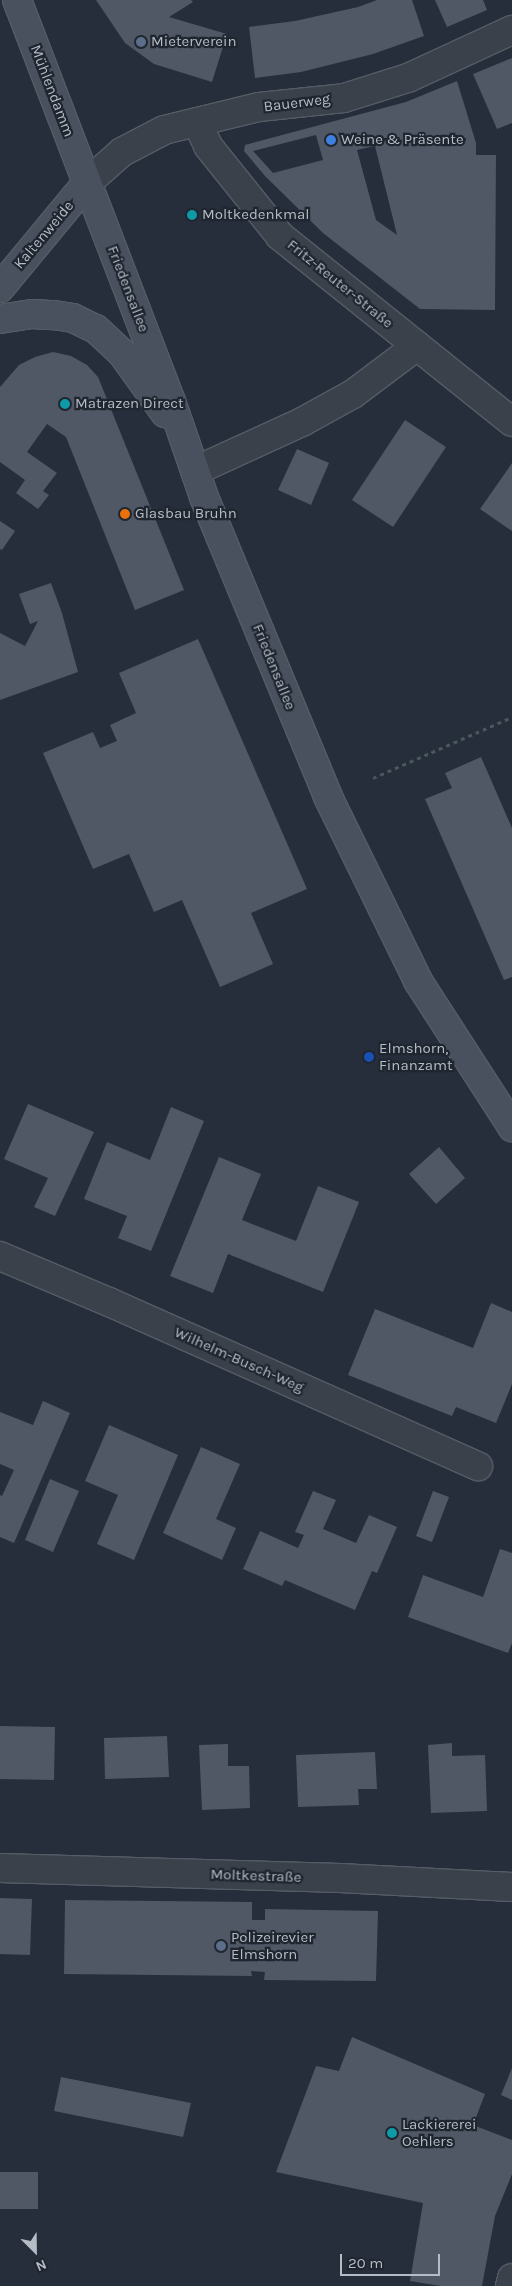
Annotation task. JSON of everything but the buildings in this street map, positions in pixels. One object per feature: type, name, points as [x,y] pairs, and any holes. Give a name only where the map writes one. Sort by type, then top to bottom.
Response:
[{"type":"main road","name":"Mühlendamm","points":[[17,0],[88,183]]},
{"type":"main road","name":"Kaltenweide","points":[[0,288],[88,183]]},
{"type":"main road","name":"Friedensallee","points":[[88,183],[195,471],[328,798],[418,981],[512,1127]]},
{"type":"main road","points":[[0,319],[32,314],[54,315],[73,318],[96,329],[122,353],[184,438]]},
{"type":"street","name":"Bauerweg","points":[[88,183],[122,152],[164,130],[259,107],[344,98],[408,78],[512,30]]},
{"type":"street","name":"Fritz-Reuter-Straße","points":[[197,122],[208,146],[280,236],[512,422]]},
{"type":"street","points":[[195,471],[302,422],[353,394],[417,346]]},
{"type":"street","name":"Wilhelm-Busch-Weg","points":[[0,1256],[109,1302],[478,1466]]},
{"type":"street","name":"Moltkestraße","points":[[0,1868],[340,1878],[512,1888]]},
{"type":"street","points":[[510,2286],[512,2278]]},
{"type":"path","points":[[373,778],[512,717]]},
{"type":"place","name":"Mieterverein","points":[[141,42]]},
{"type":"place","name":"Weine & Präsente","points":[[331,140]]},
{"type":"place","name":"Moltkedenkmal","points":[[192,215]]},
{"type":"place","name":"Matrazen Direct","points":[[65,404]]},
{"type":"place","name":"Glasbau Bruhn","points":[[125,514]]},
{"type":"place","name":"Elmshorn, Finanzamt","points":[[369,1057]]},
{"type":"place","name":"Polizeirevier Elmshorn","points":[[221,1946]]},
{"type":"place","name":"Lackiererei Oehlers","points":[[392,2133]]}]
